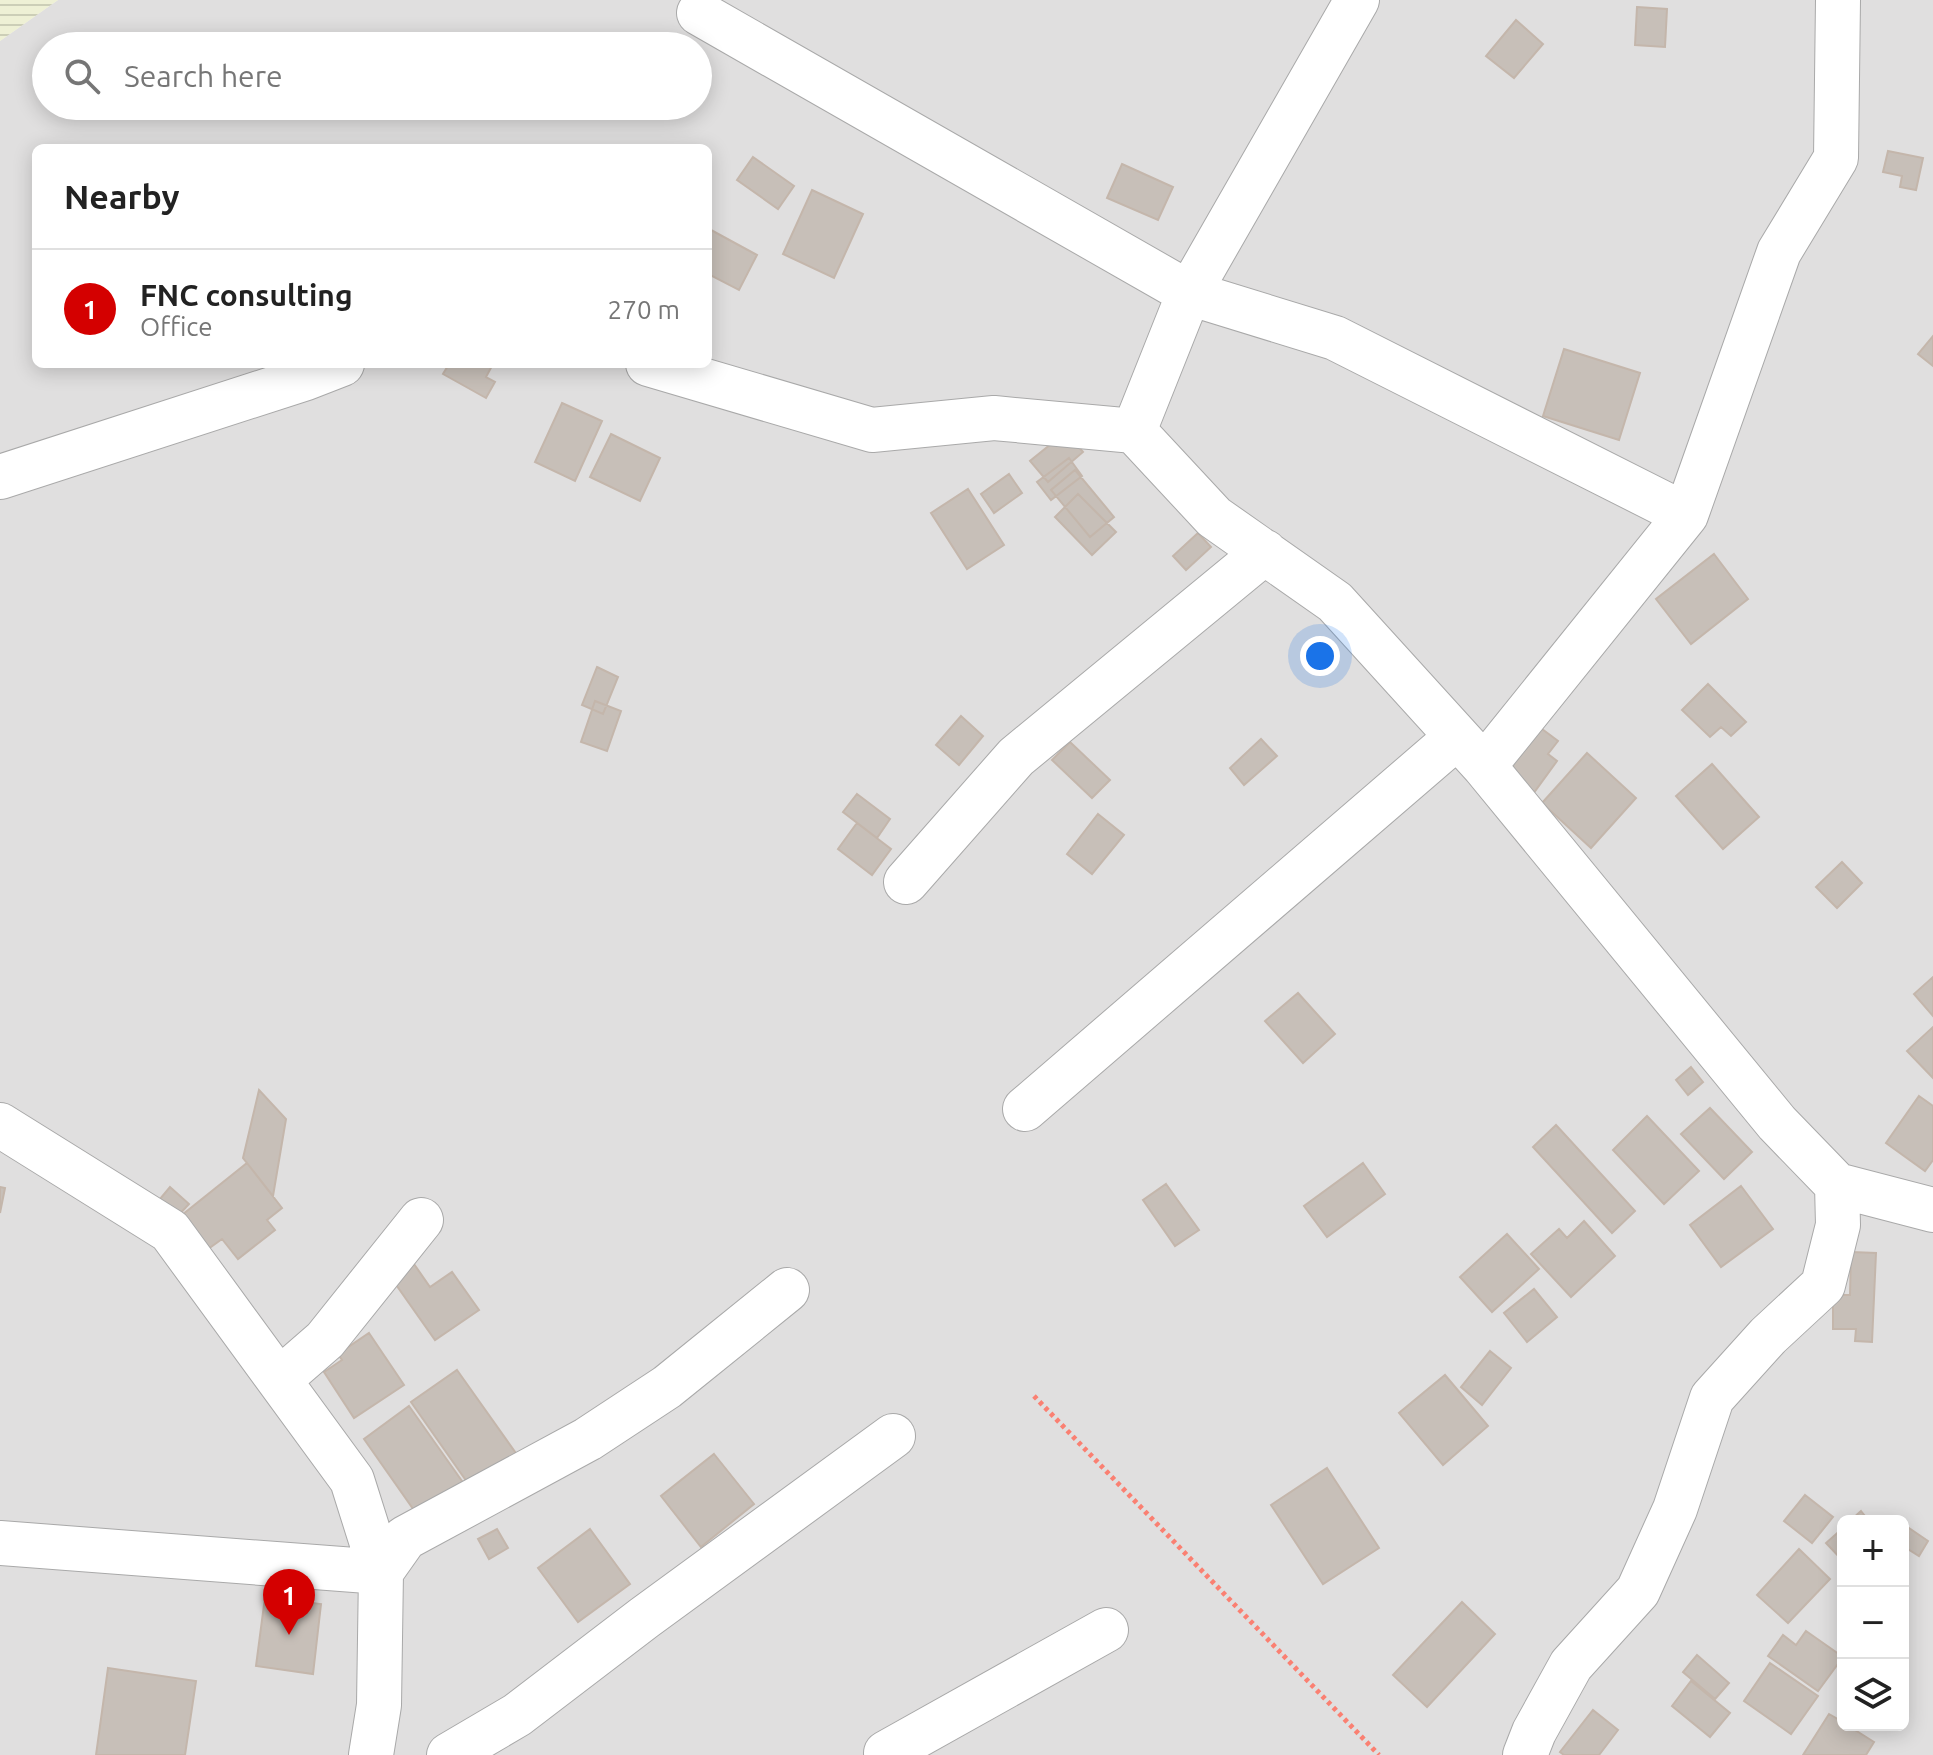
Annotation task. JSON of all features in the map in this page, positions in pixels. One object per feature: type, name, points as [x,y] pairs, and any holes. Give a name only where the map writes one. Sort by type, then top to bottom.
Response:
[{"type":"street","points":[[1134,431],[1189,293],[1357,0]]},
{"type":"street","points":[[1025,1109],[1471,751],[1686,515],[1779,252],[1836,158],[1838,0]]},
{"type":"street","points":[[699,13],[1189,293],[1335,338],[1686,515]]},
{"type":"street","points":[[0,477],[332,368]]},
{"type":"street","points":[[662,368],[872,430],[994,418],[1134,431],[1214,517],[1335,602],[1471,751],[1777,1123],[1837,1185],[1933,1210]]},
{"type":"street","points":[[906,882],[1016,757],[1265,552]]},
{"type":"street","points":[[0,1125],[170,1231],[352,1480],[381,1572],[379,1705],[371,1755]]},
{"type":"street","points":[[1525,1755],[1534,1732],[1571,1665],[1638,1591],[1675,1509],[1712,1398],[1768,1336],[1823,1285],[1838,1225],[1837,1185]]},
{"type":"street","points":[[279,1380],[325,1340],[421,1220]]},
{"type":"street","points":[[381,1572],[405,1538],[588,1439],[667,1387],[787,1290]]},
{"type":"street","points":[[449,1755],[517,1715],[893,1436]]},
{"type":"street","points":[[0,1543],[381,1572]]},
{"type":"street","points":[[884,1754],[1106,1630]]},
{"type":"path","points":[[1034,1396],[1379,1755]]},
{"type":"shaded area","points":[[58,0],[1933,0],[1933,1755],[0,1755],[0,41]]},
{"type":"green space","points":[[0,0],[58,0],[0,41]]},
{"type":"building","points":[[1637,7],[1667,9],[1665,47],[1635,45]]},
{"type":"building","points":[[1516,20],[1543,44],[1514,78],[1486,56]]},
{"type":"building","points":[[1888,151],[1923,158],[1916,190],[1900,187],[1902,176],[1883,172]]},
{"type":"building","points":[[753,157],[794,186],[778,209],[737,180]]},
{"type":"building","points":[[1122,164],[1173,187],[1158,220],[1107,198]]},
{"type":"building","points":[[812,190],[863,214],[834,278],[783,254]]},
{"type":"building","points":[[712,231],[757,255],[739,290],[712,276]]},
{"type":"building","points":[[1933,336],[1933,366],[1918,354]]},
{"type":"building","points":[[1564,349],[1640,373],[1619,440],[1543,416]]},
{"type":"building","points":[[447,368],[491,368],[486,377],[495,382],[486,398],[443,374]]},
{"type":"building","points":[[562,403],[602,421],[575,481],[535,462]]},
{"type":"building","points":[[1066,432],[1083,452],[1048,482],[1030,461]]},
{"type":"building","points":[[611,434],[660,458],[640,501],[590,477]]},
{"type":"building","points":[[1069,458],[1082,476],[1051,500],[1037,482]]},
{"type":"building","points":[[1075,470],[1114,517],[1090,537],[1051,490]]},
{"type":"building","points":[[1009,474],[1022,493],[994,513],[981,494]]},
{"type":"building","points":[[968,489],[1004,545],[967,569],[931,513]]},
{"type":"building","points":[[1078,494],[1116,532],[1092,555],[1055,517]]},
{"type":"building","points":[[1198,533],[1211,547],[1186,570],[1173,556]]},
{"type":"building","points":[[1714,554],[1748,599],[1691,644],[1656,599]]},
{"type":"building","points":[[597,667],[618,677],[603,714],[582,705]]},
{"type":"building","points":[[1708,684],[1746,722],[1731,736],[1721,727],[1710,737],[1682,710]]},
{"type":"building","points":[[595,701],[621,711],[607,751],[581,742]]},
{"type":"building","points":[[961,716],[983,736],[959,765],[936,745]]},
{"type":"building","points":[[1534,723],[1558,741],[1548,754],[1557,761],[1533,794],[1500,768]]},
{"type":"building","points":[[1261,739],[1277,756],[1244,785],[1230,768]]},
{"type":"building","points":[[1070,742],[1110,780],[1092,798],[1052,760]]},
{"type":"building","points":[[1587,753],[1636,798],[1591,848],[1542,803]]},
{"type":"building","points":[[1712,764],[1759,817],[1723,849],[1676,796]]},
{"type":"building","points":[[857,794],[890,819],[877,838],[843,812]]},
{"type":"building","points":[[1098,814],[1124,835],[1092,874],[1067,854]]},
{"type":"building","points":[[857,823],[891,849],[872,875],[838,849]]},
{"type":"building","points":[[1842,862],[1862,883],[1837,908],[1816,887]]},
{"type":"building","points":[[1933,977],[1933,1016],[1914,994]]},
{"type":"building","points":[[1298,993],[1335,1034],[1303,1063],[1265,1021]]},
{"type":"building","points":[[1933,1027],[1933,1078],[1907,1051]]},
{"type":"building","points":[[1691,1067],[1703,1082],[1688,1095],[1676,1080]]},
{"type":"building","points":[[259,1090],[286,1119],[273,1196],[243,1158]]},
{"type":"building","points":[[1919,1096],[1933,1106],[1933,1160],[1925,1171],[1886,1143]]},
{"type":"building","points":[[1710,1108],[1752,1152],[1724,1179],[1681,1134]]},
{"type":"building","points":[[1647,1116],[1699,1171],[1664,1204],[1613,1150]]},
{"type":"building","points":[[1556,1125],[1635,1211],[1612,1233],[1533,1147]]},
{"type":"building","points":[[247,1163],[282,1208],[267,1220],[275,1230],[238,1259],[222,1239],[208,1249],[182,1215]]},
{"type":"building","points":[[1363,1163],[1385,1194],[1327,1237],[1304,1206]]},
{"type":"building","points":[[1166,1184],[1199,1230],[1175,1246],[1143,1200]]},
{"type":"building","points":[[1741,1186],[1773,1229],[1721,1267],[1690,1225]]},
{"type":"building","points":[[0,1187],[5,1188],[0,1213]]},
{"type":"building","points":[[170,1187],[189,1204],[173,1221],[155,1205]]},
{"type":"building","points":[[1584,1221],[1615,1256],[1571,1297],[1531,1254],[1559,1229],[1567,1238]]},
{"type":"building","points":[[1507,1234],[1539,1269],[1492,1312],[1460,1277]]},
{"type":"building","points":[[1851,1252],[1876,1253],[1872,1342],[1855,1341],[1856,1329],[1833,1329],[1833,1295],[1850,1295]]},
{"type":"building","points":[[414,1264],[430,1287],[452,1272],[479,1310],[435,1340],[392,1279]]},
{"type":"building","points":[[1534,1289],[1557,1317],[1527,1342],[1504,1313]]},
{"type":"building","points":[[369,1333],[404,1385],[354,1418],[324,1372],[342,1360],[338,1354]]},
{"type":"building","points":[[1490,1351],[1511,1368],[1482,1405],[1461,1387]]},
{"type":"building","points":[[457,1370],[518,1456],[472,1489],[411,1402]]},
{"type":"building","points":[[1445,1375],[1488,1426],[1443,1465],[1399,1413]]},
{"type":"building","points":[[409,1406],[469,1491],[423,1523],[364,1439]]},
{"type":"building","points":[[714,1454],[754,1504],[701,1547],[661,1496]]},
{"type":"building","points":[[1327,1468],[1379,1548],[1323,1584],[1271,1505]]},
{"type":"building","points":[[1805,1495],[1833,1517],[1812,1543],[1784,1521]]},
{"type":"building","points":[[1909,1528],[1928,1541],[1919,1556],[1909,1550]]},
{"type":"building","points":[[497,1529],[508,1548],[489,1559],[478,1539]]},
{"type":"building","points":[[590,1529],[630,1584],[578,1622],[538,1568]]},
{"type":"building","points":[[1837,1533],[1837,1555],[1826,1543]]},
{"type":"building","points":[[1799,1549],[1830,1579],[1788,1623],[1757,1595]]},
{"type":"building","points":[[265,1597],[321,1604],[313,1674],[256,1666]]},
{"type":"building","points":[[1462,1602],[1495,1634],[1427,1707],[1393,1675]]},
{"type":"building","points":[[1806,1631],[1837,1653],[1837,1665],[1818,1691],[1768,1656],[1783,1635],[1796,1645]]},
{"type":"building","points":[[1697,1655],[1729,1683],[1715,1699],[1683,1672]]},
{"type":"building","points":[[1770,1663],[1818,1696],[1791,1734],[1744,1701]]},
{"type":"building","points":[[108,1668],[196,1681],[185,1755],[96,1755]]},
{"type":"building","points":[[1691,1681],[1730,1713],[1710,1737],[1672,1706]]},
{"type":"building","points":[[1593,1710],[1618,1730],[1599,1755],[1564,1755],[1560,1752]]},
{"type":"building","points":[[1829,1714],[1837,1719],[1837,1731],[1857,1731],[1874,1742],[1866,1755],[1803,1755]]},
{"type":"place","name":"FNC consulting","points":[[289,1635]]}]
